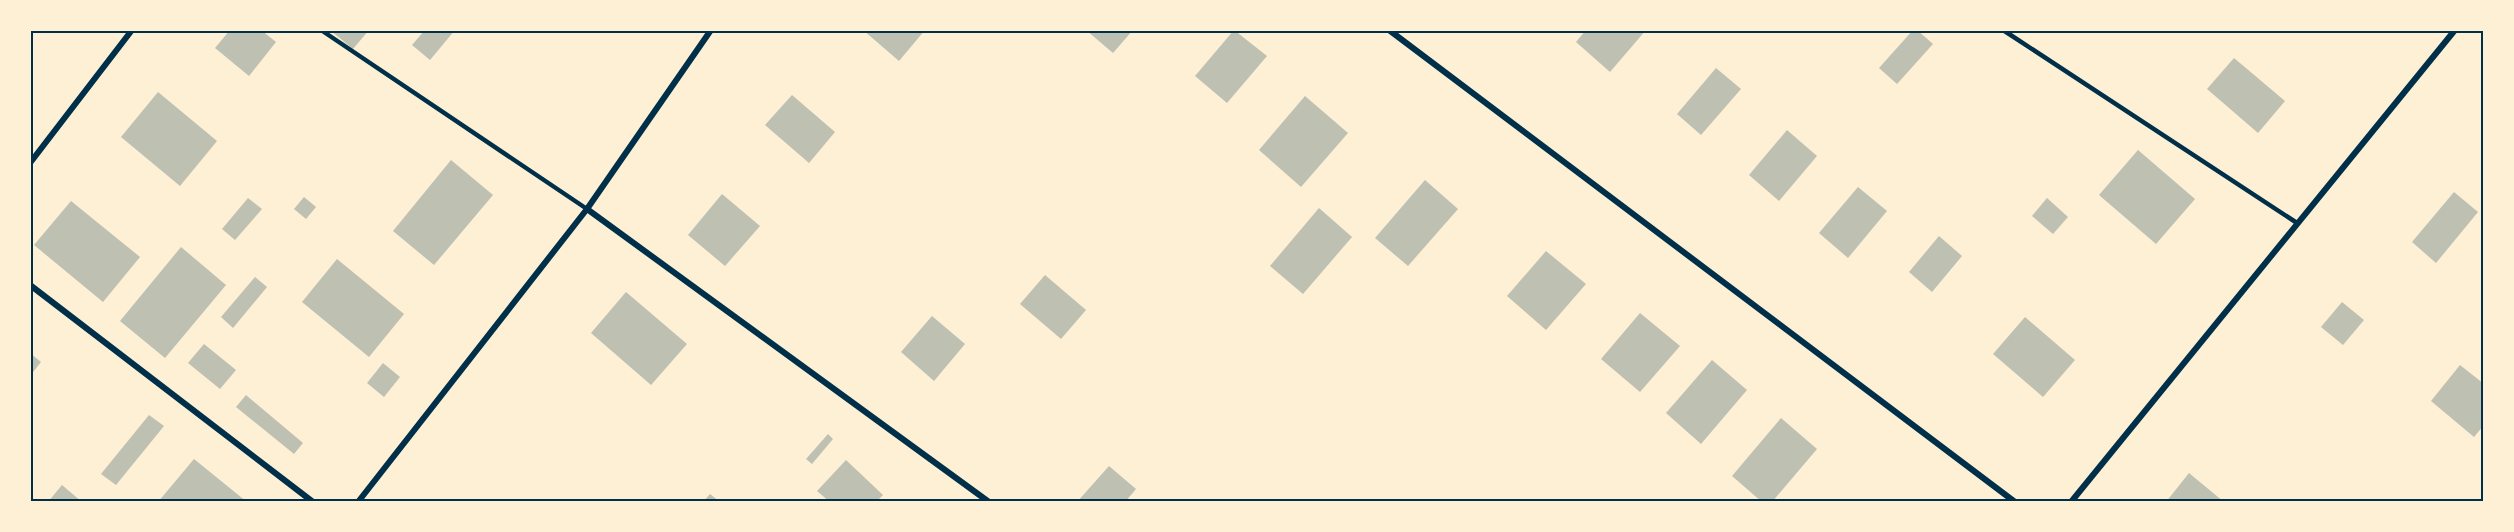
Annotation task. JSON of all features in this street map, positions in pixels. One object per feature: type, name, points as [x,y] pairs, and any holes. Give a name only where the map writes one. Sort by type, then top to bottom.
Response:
[{"type":"street","points":[[30,164],[132,30]]},
{"type":"street","points":[[358,502],[587,209],[711,30]]},
{"type":"street","points":[[1389,30],[2014,502]]},
{"type":"street","points":[[2071,502],[2455,30]]},
{"type":"street","points":[[587,209],[988,502]]},
{"type":"street","points":[[30,285],[313,502]]},
{"type":"lane","points":[[321,30],[587,209]]},
{"type":"lane","points":[[2003,30],[2297,223]]},
{"type":"building","points":[[230,30],[261,30],[276,42],[249,76],[215,48]]},
{"type":"building","points":[[330,30],[369,30],[353,49]]},
{"type":"building","points":[[425,30],[455,30],[430,60],[412,45]]},
{"type":"building","points":[[863,30],[925,30],[899,61]]},
{"type":"building","points":[[1086,30],[1133,30],[1113,53]]},
{"type":"building","points":[[1234,30],[1267,56],[1227,103],[1195,76]]},
{"type":"building","points":[[1586,30],[1646,30],[1610,72],[1576,42]]},
{"type":"building","points":[[1913,30],[1917,30],[1933,44],[1897,84],[1879,68]]},
{"type":"building","points":[[2234,58],[2285,101],[2258,133],[2207,89]]},
{"type":"building","points":[[1716,68],[1741,89],[1701,135],[1677,114]]},
{"type":"building","points":[[158,92],[217,141],[180,186],[121,137]]},
{"type":"building","points":[[792,95],[835,132],[809,163],[765,125]]},
{"type":"building","points":[[1305,96],[1348,133],[1301,187],[1259,150]]},
{"type":"building","points":[[1787,130],[1817,156],[1779,201],[1749,175]]},
{"type":"building","points":[[2138,150],[2195,199],[2156,244],[2099,195]]},
{"type":"building","points":[[451,160],[493,195],[434,265],[393,231]]},
{"type":"building","points":[[1425,180],[1458,209],[1408,266],[1375,238]]},
{"type":"building","points":[[1858,187],[1887,211],[1848,258],[1819,233]]},
{"type":"building","points":[[2454,192],[2478,212],[2436,263],[2412,242]]},
{"type":"building","points":[[722,194],[760,226],[725,266],[688,235]]},
{"type":"building","points":[[304,197],[316,207],[306,219],[294,209]]},
{"type":"building","points":[[248,198],[262,209],[235,240],[222,229]]},
{"type":"building","points":[[2047,198],[2068,217],[2053,234],[2032,216]]},
{"type":"building","points":[[71,201],[140,257],[103,302],[34,245]]},
{"type":"building","points":[[1319,208],[1352,237],[1303,294],[1270,266]]},
{"type":"building","points":[[1939,236],[1962,256],[1932,292],[1909,272]]},
{"type":"building","points":[[181,247],[226,285],[165,358],[120,321]]},
{"type":"building","points":[[1546,251],[1586,284],[1546,330],[1507,296]]},
{"type":"building","points":[[337,259],[404,314],[369,357],[302,302]]},
{"type":"building","points":[[1045,275],[1086,310],[1061,339],[1020,304]]},
{"type":"building","points":[[255,277],[267,287],[233,328],[221,317]]},
{"type":"building","points":[[626,292],[687,344],[651,385],[591,333]]},
{"type":"building","points":[[2342,302],[2364,320],[2343,345],[2321,327]]},
{"type":"building","points":[[1640,313],[1680,346],[1640,392],[1601,359]]},
{"type":"building","points":[[932,316],[965,344],[934,381],[901,352]]},
{"type":"building","points":[[2025,317],[2075,360],[2043,397],[1993,354]]},
{"type":"building","points":[[204,344],[236,370],[220,389],[188,363]]},
{"type":"building","points":[[30,353],[41,362],[30,376]]},
{"type":"building","points":[[1712,360],[1747,390],[1701,444],[1666,413]]},
{"type":"building","points":[[383,363],[400,377],[384,397],[367,383]]},
{"type":"building","points":[[2460,365],[2484,384],[2484,425],[2474,437],[2431,401]]},
{"type":"building","points":[[246,395],[303,443],[294,454],[236,407]]},
{"type":"building","points":[[149,415],[164,426],[116,485],[101,474]]},
{"type":"building","points":[[1781,418],[1817,449],[1772,502],[1762,502],[1732,476]]},
{"type":"building","points":[[828,434],[833,439],[812,464],[806,459]]},
{"type":"building","points":[[194,459],[247,502],[158,502]]},
{"type":"building","points":[[846,460],[883,495],[876,502],[830,502],[817,491]]},
{"type":"building","points":[[1109,466],[1136,489],[1125,502],[1077,502]]},
{"type":"building","points":[[2189,473],[2224,502],[2166,502]]},
{"type":"building","points":[[62,485],[82,502],[48,502]]},
{"type":"building","points":[[710,494],[720,502],[703,502]]}]
